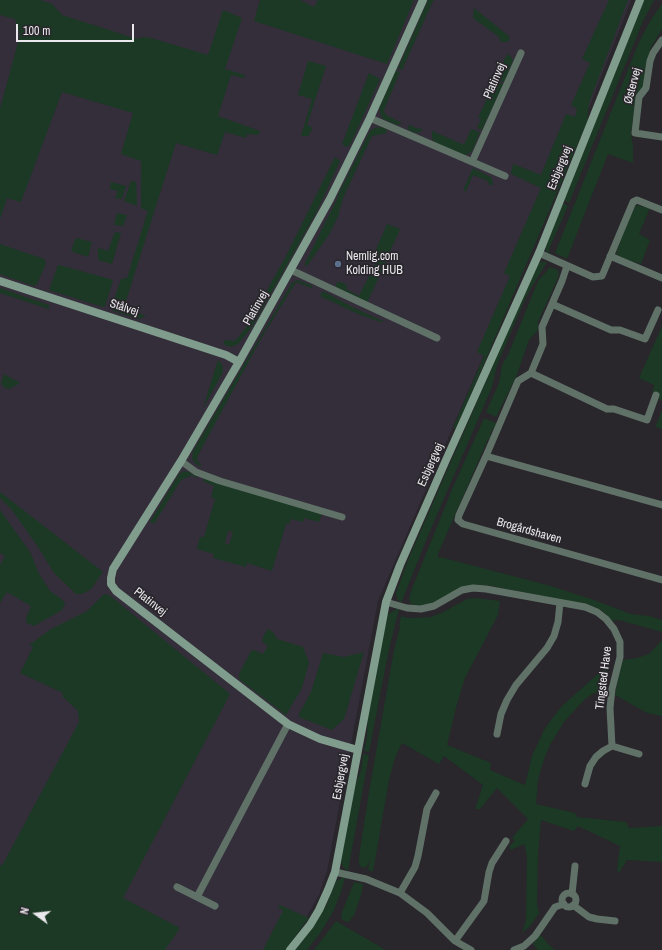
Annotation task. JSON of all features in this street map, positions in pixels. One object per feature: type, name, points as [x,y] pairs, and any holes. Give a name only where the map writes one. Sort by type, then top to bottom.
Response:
[{"type":"street","name":"Platinvej","points":[[358,750],[320,739],[288,724],[116,591],[112,584],[111,578],[113,569],[181,461],[239,362],[330,199],[370,118],[423,0]]},
{"type":"street","name":"Esbjergvej","points":[[290,950],[320,910],[334,872],[386,602],[400,565],[446,460],[539,253],[640,0]]},
{"type":"street","name":"Østervej","points":[[661,43],[653,53],[650,61],[646,88],[639,97],[635,133],[662,137]]},
{"type":"street","name":"Platinvej","points":[[472,162],[520,53]]},
{"type":"street","points":[[370,118],[505,176]]},
{"type":"street","points":[[539,253],[593,277],[602,276],[633,202],[637,200],[662,210]]},
{"type":"street","points":[[610,256],[662,278]]},
{"type":"street","name":"Brogårdshaven","points":[[567,266],[542,327],[543,344],[531,373],[518,381],[458,520],[463,524],[662,580]]},
{"type":"street","points":[[291,270],[437,338]]},
{"type":"street","name":"Stålvej","points":[[0,280],[226,355],[239,362]]},
{"type":"street","points":[[552,304],[611,330],[620,330],[645,339],[658,310]]},
{"type":"street","points":[[531,373],[607,409],[614,409],[647,420],[656,395]]},
{"type":"street","points":[[486,456],[662,505]]},
{"type":"street","points":[[181,461],[196,472],[220,481],[342,518]]},
{"type":"street","name":"Tingsted Have","points":[[386,602],[407,608],[421,609],[434,606],[462,590],[473,588],[503,591],[585,607],[597,612],[606,619],[614,629],[620,642],[620,657],[612,689],[610,708],[612,746]]},
{"type":"street","points":[[497,734],[501,714],[507,700],[516,685],[547,648],[554,636],[558,622],[560,603]]},
{"type":"street","points":[[197,897],[288,724]]},
{"type":"street","points":[[585,784],[590,766],[596,757],[612,746],[639,754]]},
{"type":"street","points":[[400,893],[415,867],[427,809],[436,793]]},
{"type":"street","points":[[455,942],[484,901],[492,863],[506,841]]},
{"type":"street","points":[[574,905],[576,899],[572,894],[575,866]]},
{"type":"street","points":[[334,872],[366,879],[400,893],[427,912],[455,942],[471,950]]},
{"type":"street","points":[[177,887],[215,906]]},
{"type":"street","points":[[564,904],[564,896],[568,893],[572,894]]},
{"type":"street","points":[[514,950],[524,946],[535,936],[555,907],[564,904],[569,907],[574,905]]},
{"type":"street","points":[[574,905],[589,917],[615,921]]},
{"type":"shaded area","points":[[0,0],[631,0],[580,131],[378,601],[327,871],[319,895],[303,923],[280,950],[0,950]]},
{"type":"green space","points":[[0,0],[40,0],[52,4],[62,15],[137,39],[143,37],[151,38],[208,55],[223,10],[242,18],[225,69],[245,75],[244,78],[231,75],[218,116],[260,131],[258,135],[247,134],[246,138],[225,132],[217,155],[176,143],[124,307],[146,316],[139,319],[113,311],[112,306],[121,279],[127,278],[148,211],[141,208],[141,161],[121,154],[133,113],[62,92],[21,202],[7,198],[0,219],[0,109],[20,35],[15,19],[0,15]]},
{"type":"green space","points":[[260,0],[300,0],[314,7],[318,0],[414,0],[387,64],[254,21]]},
{"type":"green space","points":[[428,0],[435,0],[433,1],[402,70],[398,68]]},
{"type":"green space","points":[[609,0],[628,0],[589,103],[587,122],[455,429],[453,428],[484,356],[477,352],[510,276],[504,273],[541,188],[511,174],[513,164],[541,175],[566,114],[575,117],[577,109],[571,105],[590,63],[582,59]]},
{"type":"green space","points":[[644,0],[654,0],[643,21],[569,203],[564,200]]},
{"type":"green space","points":[[662,4],[662,29],[650,49],[644,87],[636,94],[631,134],[633,163],[608,154],[567,259],[555,253],[639,42],[652,18]]},
{"type":"green space","points":[[474,8],[510,37],[508,42],[501,42],[499,37],[473,18]]},
{"type":"green space","points":[[507,54],[513,60],[504,82],[496,79]]},
{"type":"green space","points":[[308,61],[326,66],[307,125],[313,128],[308,136],[301,136],[312,99],[298,95]]},
{"type":"green space","points":[[396,70],[400,72],[384,110],[386,115],[402,123],[397,125],[383,119],[379,108]]},
{"type":"green space","points":[[369,73],[380,79],[350,145],[346,147],[342,144]]},
{"type":"green space","points":[[495,81],[503,84],[482,130],[477,128],[481,119],[478,118]]},
{"type":"green space","points":[[410,125],[423,130],[418,133],[409,131],[408,126]]},
{"type":"green space","points":[[379,127],[387,129],[386,133],[372,136],[343,198],[339,214],[330,233],[307,266],[305,266],[305,263],[370,131]]},
{"type":"green space","points":[[471,129],[480,132],[472,151],[466,155],[462,155],[434,142],[432,138],[432,131],[464,145]]},
{"type":"green space","points":[[335,157],[340,161],[316,213],[252,327],[238,344],[231,347],[223,344],[225,340],[235,341],[247,326],[285,258]]},
{"type":"green space","points":[[473,168],[492,178],[493,185],[489,185],[488,181],[473,175],[465,193],[464,188]]},
{"type":"green space","points":[[131,181],[136,182],[137,206],[124,201]]},
{"type":"green space","points":[[111,182],[126,186],[122,199],[115,198],[118,191],[110,189]]},
{"type":"green space","points":[[563,203],[568,206],[550,247],[549,254],[546,251],[545,246]]},
{"type":"green space","points":[[636,205],[650,208],[639,234],[650,240],[641,264],[625,259],[616,254],[626,225]]},
{"type":"green space","points":[[117,213],[127,215],[123,226],[114,225]]},
{"type":"green space","points":[[387,224],[400,229],[368,301],[365,303],[341,292],[336,287],[336,283],[341,282],[347,285],[346,289],[359,296],[377,260],[374,254]]},
{"type":"green space","points":[[115,232],[121,233],[112,264],[98,260],[98,248],[108,251]]},
{"type":"green space","points":[[76,238],[92,242],[88,257],[71,251]]},
{"type":"green space","points":[[0,244],[44,259],[46,263],[37,284],[34,286],[0,274]]},
{"type":"green space","points":[[538,262],[547,262],[526,297],[497,365],[492,387],[427,538],[401,603],[397,599],[396,593],[408,560]]},
{"type":"green space","points":[[58,265],[113,280],[105,306],[103,307],[49,290]]},
{"type":"green space","points":[[550,267],[558,270],[559,275],[538,322],[538,330],[529,340],[516,377],[496,417],[486,412],[499,383],[502,365],[508,355],[538,281]]},
{"type":"green space","points":[[297,280],[311,285],[313,289],[296,282],[262,337],[198,455],[197,460],[201,467],[195,463],[192,458],[193,451],[292,283]]},
{"type":"green space","points":[[0,288],[49,305],[49,309],[0,293]]},
{"type":"green space","points":[[323,291],[352,307],[385,322],[358,314],[320,296]]},
{"type":"green space","points":[[662,326],[662,401],[659,399],[659,395],[652,393],[654,385],[639,378]]},
{"type":"green space","points":[[218,360],[221,363],[223,372],[203,408]]},
{"type":"green space","points":[[4,374],[20,383],[9,389],[5,388],[1,384]]},
{"type":"green space","points":[[662,411],[662,429],[655,427]]},
{"type":"green space","points":[[484,418],[496,423],[496,428],[493,428],[490,435],[492,437],[488,439],[438,554],[438,558],[440,557],[551,586],[631,614],[649,616],[662,620],[662,632],[619,620],[612,621],[604,612],[595,607],[487,585],[468,586],[435,602],[422,606],[411,604],[409,600],[411,591],[453,487]]},
{"type":"green space","points":[[184,471],[199,475],[197,478],[192,475],[181,480],[154,524],[150,522],[179,474]]},
{"type":"green space","points":[[204,478],[322,514],[319,522],[304,518],[303,522],[291,519],[289,524],[286,524],[272,571],[247,563],[246,567],[213,558],[214,554],[197,549],[200,537],[204,537],[215,499],[211,497],[214,486],[203,481]],"holes":[[[228,531],[233,532],[229,545],[225,543]]]},
{"type":"green space","points":[[0,492],[103,572],[91,589],[82,594],[76,594],[54,573],[12,510],[0,498]]},
{"type":"green space","points":[[0,510],[30,552],[39,574],[50,591],[63,600],[65,604],[62,610],[34,626],[27,623],[26,618],[31,606],[7,592],[0,603],[0,565],[5,556],[0,553]]},
{"type":"green space","points":[[104,594],[109,595],[230,694],[123,898],[180,928],[165,950],[0,950],[0,866],[3,864],[79,722],[78,711],[62,696],[63,693],[20,673],[33,647],[29,645],[51,629],[87,611]]},
{"type":"green space","points":[[476,598],[500,601],[498,615],[465,678],[447,745],[491,763],[490,770],[525,785],[532,756],[544,730],[562,706],[609,664],[603,694],[594,693],[585,699],[564,722],[550,745],[538,780],[536,804],[575,813],[577,817],[626,822],[629,828],[662,826],[662,862],[627,860],[619,873],[617,870],[620,846],[578,826],[574,831],[541,820],[538,855],[537,904],[539,913],[531,925],[522,933],[526,920],[527,858],[524,844],[511,850],[509,846],[515,841],[512,838],[528,819],[497,788],[480,809],[475,809],[483,785],[444,756],[439,764],[402,743],[395,758],[389,780],[373,872],[368,870],[370,860],[366,868],[359,865],[359,856],[370,786],[401,616],[409,618],[431,617],[467,599]]},
{"type":"green space","points":[[399,609],[389,649],[369,752],[364,751],[367,737],[368,715],[388,614]]},
{"type":"green space","points":[[268,629],[273,632],[277,639],[303,647],[309,662],[302,688],[286,715],[239,679],[239,674],[251,651],[254,650],[263,654],[268,646],[262,641]]},
{"type":"green space","points":[[662,640],[662,716],[647,713],[615,695],[623,660],[649,654]]},
{"type":"green space","points":[[364,652],[344,719],[332,730],[299,717],[299,714],[311,692],[323,653],[344,657]]},
{"type":"green space","points":[[363,754],[369,755],[348,871],[343,867],[341,861],[354,787],[361,771]]},
{"type":"green space","points":[[344,877],[342,889],[334,910],[321,932],[307,950],[295,950],[309,933],[326,906],[336,881]]},
{"type":"green space","points":[[354,882],[363,884],[362,892],[355,913],[350,921],[347,922],[342,920],[341,915]]},
{"type":"green space","points":[[280,905],[309,918],[285,950],[263,950],[283,911],[278,907]]},
{"type":"green space","points":[[336,921],[379,946],[385,950],[314,950]]},
{"type":"green space","points":[[540,934],[555,950],[538,950],[533,944]]},
{"type":"place","name":"Nemlig.com Kolding HUB","points":[[338,264]]}]
